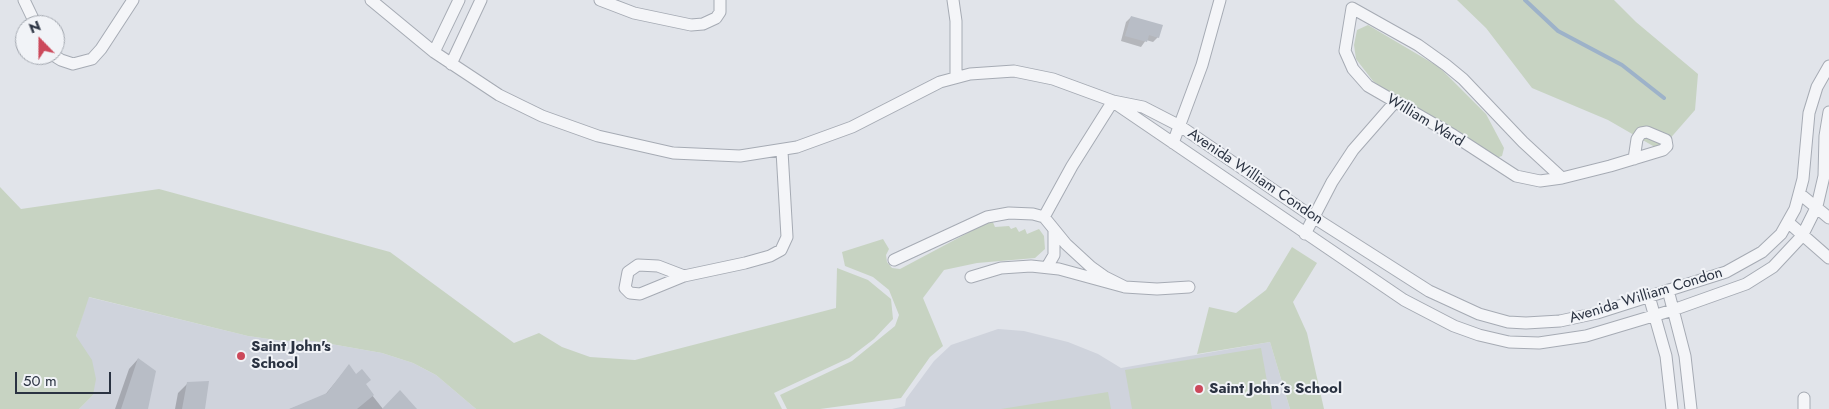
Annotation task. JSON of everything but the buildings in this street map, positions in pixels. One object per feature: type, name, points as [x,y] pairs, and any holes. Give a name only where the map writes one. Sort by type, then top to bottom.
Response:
[{"type":"street","points":[[24,0],[31,15]]},
{"type":"street","points":[[65,61],[73,64],[92,59],[101,49],[133,0]]},
{"type":"street","name":"Avenida William Condon","points":[[371,0],[434,52],[499,95],[542,116],[623,143],[673,153],[706,156],[740,156],[782,151],[835,134],[926,88],[956,77],[984,72],[1027,73],[1078,86],[1113,101],[1143,107],[1180,126],[1313,217],[1429,291],[1465,309],[1494,319],[1526,323],[1560,322],[1578,318],[1739,266],[1762,252],[1789,223],[1800,194],[1809,113],[1818,87],[1829,66]]},
{"type":"street","points":[[434,52],[459,0]]},
{"type":"street","points":[[451,64],[481,0]]},
{"type":"street","points":[[600,0],[634,13],[691,25],[703,24],[716,18],[720,12],[720,0]]},
{"type":"street","points":[[953,0],[956,20],[956,77]]},
{"type":"street","points":[[1173,144],[1202,66],[1220,0]]},
{"type":"street","name":"William Ward","points":[[1562,178],[1523,142],[1463,79],[1411,41],[1352,4],[1345,44],[1348,60],[1353,69],[1368,86],[1453,135],[1516,176],[1540,181],[1562,178],[1634,159]]},
{"type":"street","points":[[1044,217],[1072,166],[1113,101]]},
{"type":"street","name":"Avenida William Condon","points":[[1113,101],[1305,234],[1426,312],[1464,330],[1494,339],[1524,343],[1555,342],[1594,334],[1673,310],[1731,290],[1760,276],[1784,258],[1802,236],[1817,206],[1824,176],[1825,136],[1829,112]]},
{"type":"street","points":[[1305,234],[1332,182],[1353,150],[1395,102]]},
{"type":"street","points":[[684,276],[658,266],[638,265],[628,272],[625,288],[630,294],[640,294],[684,276],[745,263],[770,256],[781,250],[787,237],[782,151]]},
{"type":"street","points":[[1800,194],[1817,206],[1829,218]]},
{"type":"street","points":[[894,260],[987,217],[1015,213],[1044,217],[1054,230],[1091,267],[1105,277],[1125,287]]},
{"type":"street","points":[[1789,223],[1829,258]]},
{"type":"street","points":[[1047,267],[1054,255],[1054,230]]},
{"type":"street","points":[[971,277],[1001,268],[1047,267],[1125,287],[1157,289],[1189,287]]},
{"type":"street","points":[[1668,290],[1685,356],[1690,409]]},
{"type":"street","points":[[1649,296],[1656,315],[1666,356],[1672,409]]},
{"type":"shaded area","name":"Saint John's School","points":[[88,297],[248,336],[283,341],[314,341],[382,353],[413,363],[436,375],[476,409],[79,409],[93,395],[76,336]]},
{"type":"shaded area","points":[[998,329],[1024,331],[1068,342],[1098,354],[1121,368],[1270,342],[1290,409],[892,409],[905,406],[906,399],[934,361],[951,345]]},
{"type":"green space","points":[[1457,0],[1614,0],[1636,22],[1698,74],[1695,110],[1660,150],[1608,120],[1532,88],[1486,28]]},
{"type":"green space","points":[[1368,25],[1439,67],[1486,114],[1504,148],[1502,156],[1496,158],[1397,99],[1373,81],[1356,59],[1354,45],[1357,30]]},
{"type":"green space","points":[[0,187],[21,209],[159,189],[390,252],[514,343],[539,333],[562,347],[590,357],[635,360],[836,308],[837,268],[868,280],[891,299],[893,319],[874,339],[849,358],[774,393],[782,409],[476,409],[436,375],[413,363],[382,353],[314,341],[283,341],[248,336],[89,297],[76,336],[92,360],[96,379],[93,395],[79,409],[0,409]]},
{"type":"green space","points":[[992,220],[995,227],[1009,226],[1011,229],[1016,227],[1019,232],[1025,229],[1027,234],[1039,229],[1044,236],[1045,249],[1035,258],[977,263],[944,270],[923,298],[943,346],[930,357],[901,398],[820,409],[787,409],[780,395],[852,361],[895,326],[899,315],[889,290],[873,277],[845,266],[842,252],[883,239],[889,249],[886,255],[887,262],[892,268],[900,269]]},
{"type":"green space","points":[[1292,247],[1317,263],[1293,302],[1307,333],[1324,409],[1290,409],[1270,342],[1197,354],[1209,307],[1236,313],[1266,290]]},
{"type":"green space","name":"Saint John´s School","points":[[1261,348],[1272,409],[1132,409],[1125,370]]},
{"type":"green space","points":[[1108,392],[1111,409],[1001,409]]},
{"type":"waterway","points":[[1525,0],[1558,31],[1622,65],[1664,98]]},
{"type":"place","name":"Saint John's School","points":[[241,356]]},
{"type":"place","name":"Saint John´s School","points":[[1199,389]]}]
